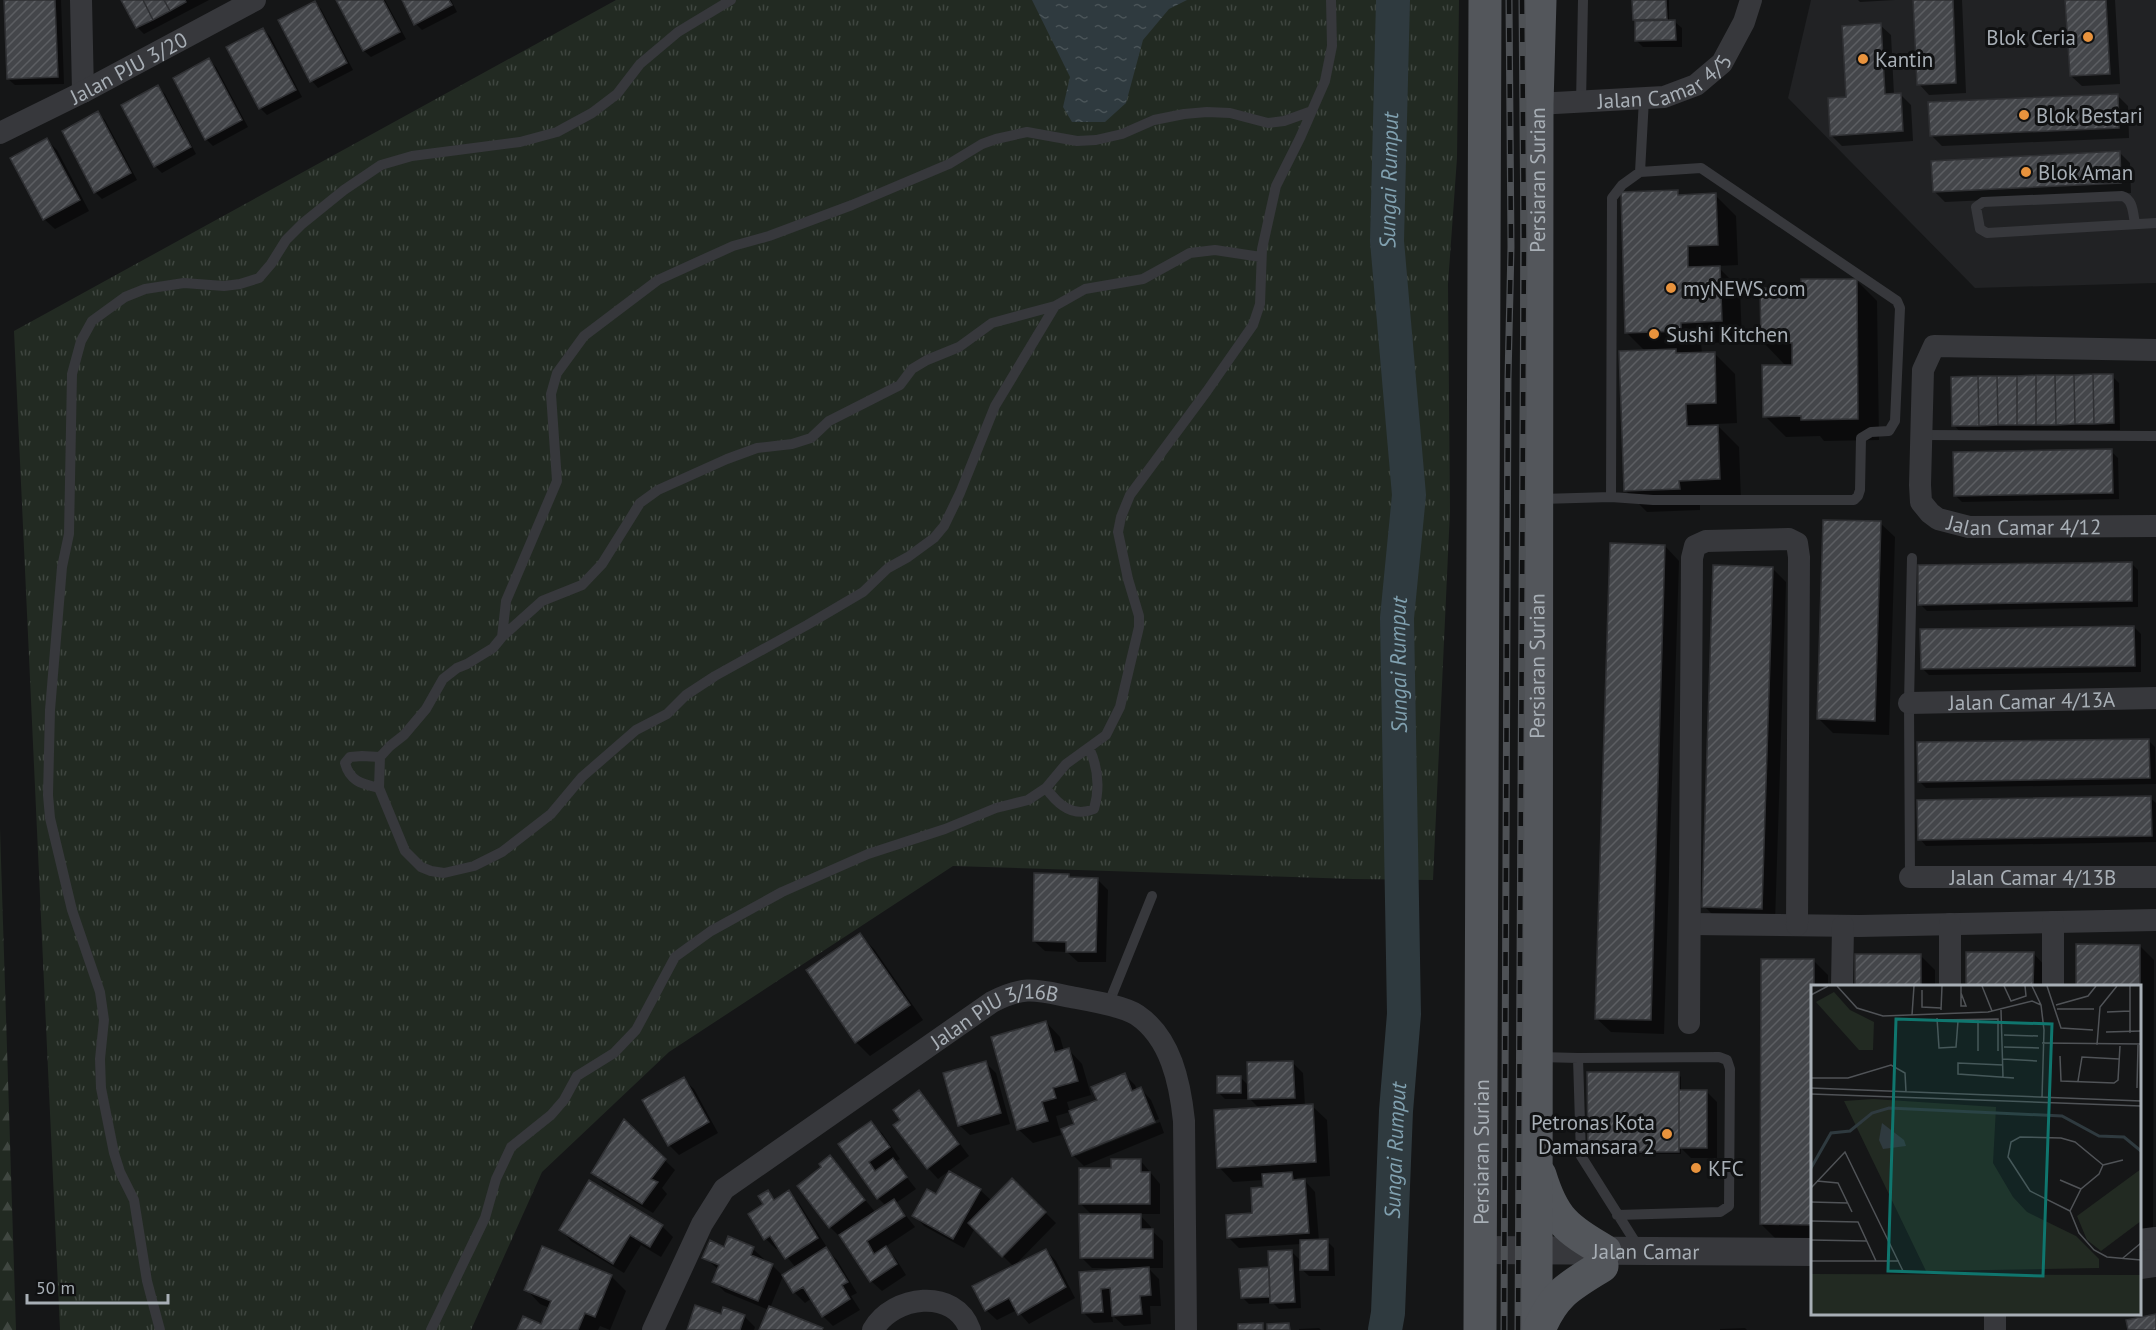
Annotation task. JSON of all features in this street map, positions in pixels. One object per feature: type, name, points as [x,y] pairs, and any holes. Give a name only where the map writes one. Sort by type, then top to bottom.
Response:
[{"type":"main road","name":"Persiaran Surian","points":[[1480,1330],[1485,0]]},
{"type":"main road","name":"Persiaran Surian","points":[[1537,1330],[1537,104],[1540,0]]},
{"type":"main road","points":[[1536,1161],[1548,1201],[1566,1225],[1604,1259],[1564,1289],[1537,1330]]},
{"type":"street","points":[[81,0],[83,92]]},
{"type":"street","name":"Jalan PJU 3/20","points":[[0,133],[83,92],[255,0]]},
{"type":"street","name":"Jalan Camar 4/5","points":[[1537,104],[1664,97],[1695,85],[1722,63],[1744,22],[1751,0]]},
{"type":"street","name":"Jalan Camar 4/12","points":[[2156,350],[1934,346],[1923,370],[1921,435],[1921,502],[1938,519],[1969,527],[2156,526]]},
{"type":"street","points":[[1689,1023],[1692,558],[1695,546],[1706,541],[1789,539],[1797,543],[1800,557],[1797,926]]},
{"type":"street","name":"Jalan Camar 4/13A","points":[[1909,703],[2156,698]]},
{"type":"street","name":"Jalan Camar 4/13B","points":[[1910,877],[2156,877]]},
{"type":"street","points":[[1690,924],[1843,926],[2156,920]]},
{"type":"street","points":[[2053,985],[2054,922]]},
{"type":"street","points":[[1950,924],[1950,985]]},
{"type":"street","points":[[1842,985],[1843,926]]},
{"type":"street","name":"Jalan PJU 3/16B","points":[[653,1330],[702,1224],[723,1189],[982,1009],[1008,994],[1028,988],[1108,1005],[1137,1014],[1159,1036],[1174,1065],[1181,1092],[1184,1120],[1186,1330]]},
{"type":"street","points":[[2141,1243],[2156,1241]]},
{"type":"street","name":"Jalan Camar","points":[[1604,1259],[1641,1251],[1811,1252]]},
{"type":"street","name":"Jalan Camar","points":[[1480,1257],[1604,1259],[1811,1270]]},
{"type":"street","points":[[2141,1265],[2156,1263]]},
{"type":"street","points":[[873,1330],[879,1319],[890,1310],[906,1302],[925,1300],[950,1306],[961,1315],[970,1330]]},
{"type":"lane","points":[[160,1330],[147,1281],[134,1200],[120,1172],[114,1153],[101,1088],[100,1059],[104,1020],[100,992],[72,910],[50,818],[48,795],[50,710],[62,567],[69,534],[72,374],[81,340],[92,321],[125,297],[145,289],[184,283],[225,286],[259,278],[286,240],[302,224],[344,190],[381,165],[412,156],[520,142],[557,132],[601,107],[617,94],[640,64],[678,32],[731,0]]},
{"type":"lane","points":[[431,1330],[485,1218],[496,1179],[511,1147],[551,1115],[564,1100],[577,1076],[614,1053],[636,1030],[675,957],[711,931],[782,892],[868,854],[945,829],[996,808],[1028,800],[1046,788],[1066,764],[1106,735],[1120,707],[1139,616],[1118,532],[1121,517],[1130,495],[1208,391],[1253,325],[1260,304],[1261,257],[1276,186],[1325,81],[1332,46],[1331,0]]},
{"type":"lane","points":[[1581,103],[1583,0]]},
{"type":"lane","points":[[1640,172],[1644,99]]},
{"type":"lane","points":[[502,637],[506,601],[557,481],[551,394],[557,373],[584,336],[658,280],[733,246],[769,236],[852,205],[949,164],[982,144],[996,139],[1027,132],[1077,141],[1096,140],[1122,134],[1154,120],[1184,114],[1230,113],[1268,123],[1284,121],[1312,111]]},
{"type":"lane","points":[[1537,499],[1611,497],[1665,501],[1854,500],[1860,490],[1861,438],[1871,432],[1889,431],[1895,421],[1900,308],[1894,298],[1701,168],[1640,172],[1622,185],[1612,198],[1611,497]]},
{"type":"lane","points":[[2135,224],[2131,203],[2122,196],[1983,202],[1979,204],[1976,213],[1980,229],[1987,232],[2156,223]]},
{"type":"lane","points":[[1054,306],[994,406],[960,493],[944,526],[934,538],[888,568],[863,591],[807,626],[715,676],[686,695],[667,714],[636,730],[582,777],[551,814],[502,852],[474,866],[444,873],[421,867],[405,851],[379,788],[380,757],[404,735],[426,709],[443,679],[457,668],[493,648],[502,637],[542,602],[582,585],[602,564],[640,504],[658,490],[757,448],[792,444],[811,438],[829,421],[900,385],[912,369],[959,347],[992,323],[1054,306],[1086,289],[1143,279],[1190,253],[1215,250],[1261,257]]},
{"type":"lane","points":[[1921,435],[2156,436]]},
{"type":"lane","points":[[1910,877],[1909,703],[1912,558]]},
{"type":"lane","points":[[1046,788],[1053,798],[1072,812],[1085,813],[1094,809],[1096,764],[1089,748]]},
{"type":"lane","points":[[379,788],[355,781],[347,771],[345,763],[350,757],[380,757]]},
{"type":"lane","points":[[1108,1005],[1152,896]]},
{"type":"lane","points":[[1536,1056],[1719,1057],[1727,1060],[1730,1069],[1729,1206],[1720,1212],[1617,1215]]},
{"type":"lane","points":[[1578,1058],[1581,1156],[1641,1251]]},
{"type":"shaded area","points":[[1811,0],[2156,0],[2156,283],[1975,288],[1788,98]]},
{"type":"green space","points":[[616,0],[1459,0],[1457,158],[1448,284],[1450,511],[1433,880],[953,866],[669,1052],[542,1172],[471,1330],[60,1330],[14,331]]},
{"type":"green space","points":[[0,829],[16,1330],[0,1330]]},
{"type":"water","points":[[1032,0],[1187,0],[1169,9],[1143,40],[1126,103],[1105,122],[1072,122],[1063,107],[1070,77]]},
{"type":"building","points":[[4,0],[55,0],[58,77],[7,79]]},
{"type":"building","points":[[121,0],[143,0],[153,20],[136,28]]},
{"type":"building","points":[[143,0],[164,0],[170,11],[153,20]]},
{"type":"building","points":[[164,0],[185,0],[186,2],[170,11]]},
{"type":"building","points":[[336,0],[383,0],[400,32],[363,51]]},
{"type":"building","points":[[402,0],[449,0],[452,5],[414,25]]},
{"type":"building","points":[[1632,0],[1666,0],[1667,19],[1633,20]]},
{"type":"building","points":[[1913,0],[1953,0],[1956,83],[1917,85]]},
{"type":"building","name":"Blok Ceria","points":[[2065,0],[2106,0],[2110,74],[2070,76]]},
{"type":"building","points":[[315,1],[347,63],[310,82],[278,20]]},
{"type":"building","points":[[1675,20],[1676,40],[1635,41],[1635,21]]},
{"type":"building","name":"Kantin","points":[[1881,23],[1885,94],[1901,93],[1903,131],[1830,136],[1828,98],[1846,97],[1842,26]]},
{"type":"building","points":[[263,28],[296,90],[259,109],[226,47]]},
{"type":"building","points":[[209,58],[242,120],[205,140],[173,78]]},
{"type":"building","points":[[158,85],[191,147],[154,167],[121,105]]},
{"type":"building","name":"Blok Bestari","points":[[2118,94],[2119,128],[1930,136],[1928,102]]},
{"type":"building","points":[[98,111],[131,173],[94,193],[62,131]]},
{"type":"building","points":[[47,138],[80,200],[43,220],[10,158]]},
{"type":"building","name":"Blok Aman","points":[[2120,151],[2121,183],[1933,192],[1931,161]]},
{"type":"building","points":[[1678,190],[1678,195],[1716,193],[1718,245],[1688,246],[1688,267],[1720,266],[1722,321],[1681,323],[1681,331],[1625,333],[1621,192]]},
{"type":"building","points":[[1801,279],[1857,279],[1858,419],[1801,420],[1801,416],[1763,417],[1762,365],[1792,365],[1792,343],[1761,343],[1760,288],[1801,288]]},
{"type":"building","points":[[1676,349],[1676,353],[1715,352],[1716,403],[1686,404],[1687,426],[1718,425],[1720,479],[1679,481],[1680,489],[1624,491],[1619,351]]},
{"type":"building","points":[[2093,374],[2113,374],[2114,423],[2094,424]]},
{"type":"building","points":[[2093,374],[2094,424],[2075,424],[2074,375]]},
{"type":"building","points":[[2036,375],[2055,375],[2056,425],[2036,425]]},
{"type":"building","points":[[2036,375],[2036,425],[2017,425],[2017,376]]},
{"type":"building","points":[[2055,375],[2074,375],[2075,424],[2056,425]]},
{"type":"building","points":[[1978,376],[1979,426],[1952,426],[1951,377]]},
{"type":"building","points":[[1978,376],[1997,376],[1998,425],[1979,426]]},
{"type":"building","points":[[1997,376],[2017,376],[2017,425],[1998,425]]},
{"type":"building","points":[[2112,449],[2113,493],[1954,496],[1953,452]]},
{"type":"building","points":[[1823,520],[1881,521],[1875,721],[1817,719]]},
{"type":"building","points":[[1610,543],[1665,545],[1651,1020],[1595,1019]]},
{"type":"building","points":[[2132,562],[2132,601],[1918,605],[1918,565]]},
{"type":"building","points":[[1713,565],[1773,567],[1762,909],[1702,907]]},
{"type":"building","points":[[2134,626],[2135,666],[1921,669],[1920,629]]},
{"type":"building","points":[[2149,739],[2150,778],[1918,782],[1917,742]]},
{"type":"building","points":[[2151,796],[2152,836],[1918,840],[1917,800]]},
{"type":"building","points":[[1034,873],[1098,878],[1096,952],[1066,952],[1066,942],[1033,941]]},
{"type":"building","points":[[860,933],[910,1005],[855,1043],[806,970]]},
{"type":"building","points":[[2076,944],[2140,945],[2140,985],[2076,985]]},
{"type":"building","points":[[1966,952],[2034,952],[2033,985],[1966,985]]},
{"type":"building","points":[[1855,954],[1921,954],[1921,985],[1855,985]]},
{"type":"building","points":[[1761,959],[1814,959],[1814,985],[1811,985],[1811,1225],[1760,1224]]},
{"type":"building","points":[[1046,1021],[1055,1052],[1069,1048],[1078,1081],[1053,1088],[1056,1098],[1042,1102],[1048,1121],[1017,1130],[991,1037]]},
{"type":"building","points":[[986,1061],[1001,1113],[958,1126],[943,1073]]},
{"type":"building","points":[[1293,1061],[1295,1098],[1248,1099],[1247,1062]]},
{"type":"building","points":[[1587,1072],[1679,1072],[1679,1152],[1588,1152]]},
{"type":"building","points":[[1125,1073],[1132,1091],[1141,1087],[1155,1122],[1072,1156],[1061,1129],[1074,1124],[1069,1111],[1097,1100],[1091,1087]]},
{"type":"building","points":[[1217,1076],[1241,1076],[1241,1093],[1217,1093]]},
{"type":"building","points":[[684,1077],[709,1122],[668,1146],[642,1100]]},
{"type":"building","points":[[919,1090],[959,1144],[927,1169],[893,1125],[900,1120],[893,1110]]},
{"type":"building","points":[[1679,1090],[1707,1090],[1707,1148],[1679,1148]]},
{"type":"building","points":[[1313,1104],[1316,1162],[1217,1168],[1214,1110]]},
{"type":"building","points":[[624,1119],[666,1159],[651,1179],[658,1182],[642,1204],[591,1173]]},
{"type":"building","points":[[871,1121],[890,1147],[869,1162],[875,1171],[893,1158],[907,1177],[877,1199],[838,1144]]},
{"type":"building","points":[[830,1155],[865,1200],[829,1228],[797,1186],[821,1167],[819,1164]]},
{"type":"building","points":[[1111,1159],[1141,1159],[1141,1172],[1150,1172],[1150,1204],[1079,1204],[1079,1168],[1111,1168]]},
{"type":"building","points":[[949,1171],[981,1189],[953,1239],[912,1216],[927,1189],[936,1194]]},
{"type":"building","points":[[1292,1172],[1293,1180],[1305,1179],[1309,1233],[1227,1238],[1226,1215],[1252,1213],[1251,1188],[1263,1187],[1262,1174]]},
{"type":"building","points":[[1012,1178],[1046,1212],[1002,1257],[968,1223]]},
{"type":"building","points":[[589,1180],[663,1225],[650,1247],[630,1235],[613,1264],[559,1230]]},
{"type":"building","points":[[768,1190],[774,1200],[789,1190],[818,1238],[785,1259],[770,1236],[764,1240],[748,1214],[763,1204],[758,1196]]},
{"type":"building","points":[[894,1199],[905,1216],[867,1241],[874,1254],[886,1246],[897,1264],[870,1282],[839,1235]]},
{"type":"building","points":[[1079,1214],[1141,1214],[1141,1229],[1153,1229],[1153,1258],[1080,1258]]},
{"type":"building","points":[[728,1236],[754,1247],[751,1255],[773,1264],[758,1301],[712,1282],[719,1265],[702,1258],[710,1240],[724,1247]]},
{"type":"building","points":[[1328,1239],[1328,1270],[1300,1270],[1300,1240]]},
{"type":"building","points":[[542,1246],[612,1275],[595,1317],[585,1313],[578,1330],[517,1330],[523,1316],[541,1324],[551,1301],[524,1290]]},
{"type":"building","points":[[826,1247],[848,1282],[842,1285],[850,1299],[822,1317],[803,1287],[793,1293],[782,1275]]},
{"type":"building","points":[[1046,1249],[1066,1287],[1018,1315],[1009,1298],[985,1311],[972,1286]]},
{"type":"building","points":[[1292,1250],[1295,1302],[1270,1303],[1268,1251]]},
{"type":"building","points":[[1149,1267],[1151,1295],[1140,1296],[1142,1314],[1112,1316],[1110,1288],[1101,1289],[1103,1312],[1082,1313],[1079,1272]]},
{"type":"building","points":[[1269,1267],[1270,1297],[1241,1298],[1239,1269]]},
{"type":"building","points":[[695,1305],[721,1314],[723,1307],[745,1315],[740,1330],[687,1330]]},
{"type":"building","points":[[769,1306],[823,1328],[822,1330],[759,1330]]},
{"type":"building","points":[[2156,1314],[2156,1330],[2128,1330],[2126,1320]]},
{"type":"building","points":[[1263,1323],[1263,1330],[1238,1330],[1238,1324]]},
{"type":"building","points":[[1289,1323],[1290,1330],[1267,1330],[1267,1324]]},
{"type":"waterway","name":"Sungai Rumput","points":[[1385,1330],[1388,1313],[1396,1111],[1404,1014],[1397,618],[1409,495],[1387,241],[1393,0]]},
{"type":"railway","points":[[1504,1330],[1508,378],[1511,247],[1509,0]]},
{"type":"railway","points":[[1518,1330],[1524,244],[1522,0]]},
{"type":"place","name":"Blok Ceria","points":[[2088,37]]},
{"type":"place","name":"Kantin","points":[[1863,59]]},
{"type":"place","name":"Blok Bestari","points":[[2024,115]]},
{"type":"place","name":"Blok Aman","points":[[2026,172]]},
{"type":"place","name":"myNEWS.com","points":[[1671,288]]},
{"type":"place","name":"Sushi Kitchen","points":[[1654,334]]},
{"type":"place","name":"Petronas Kota Damansara 2","points":[[1667,1134]]},
{"type":"place","name":"KFC","points":[[1696,1168]]}]
